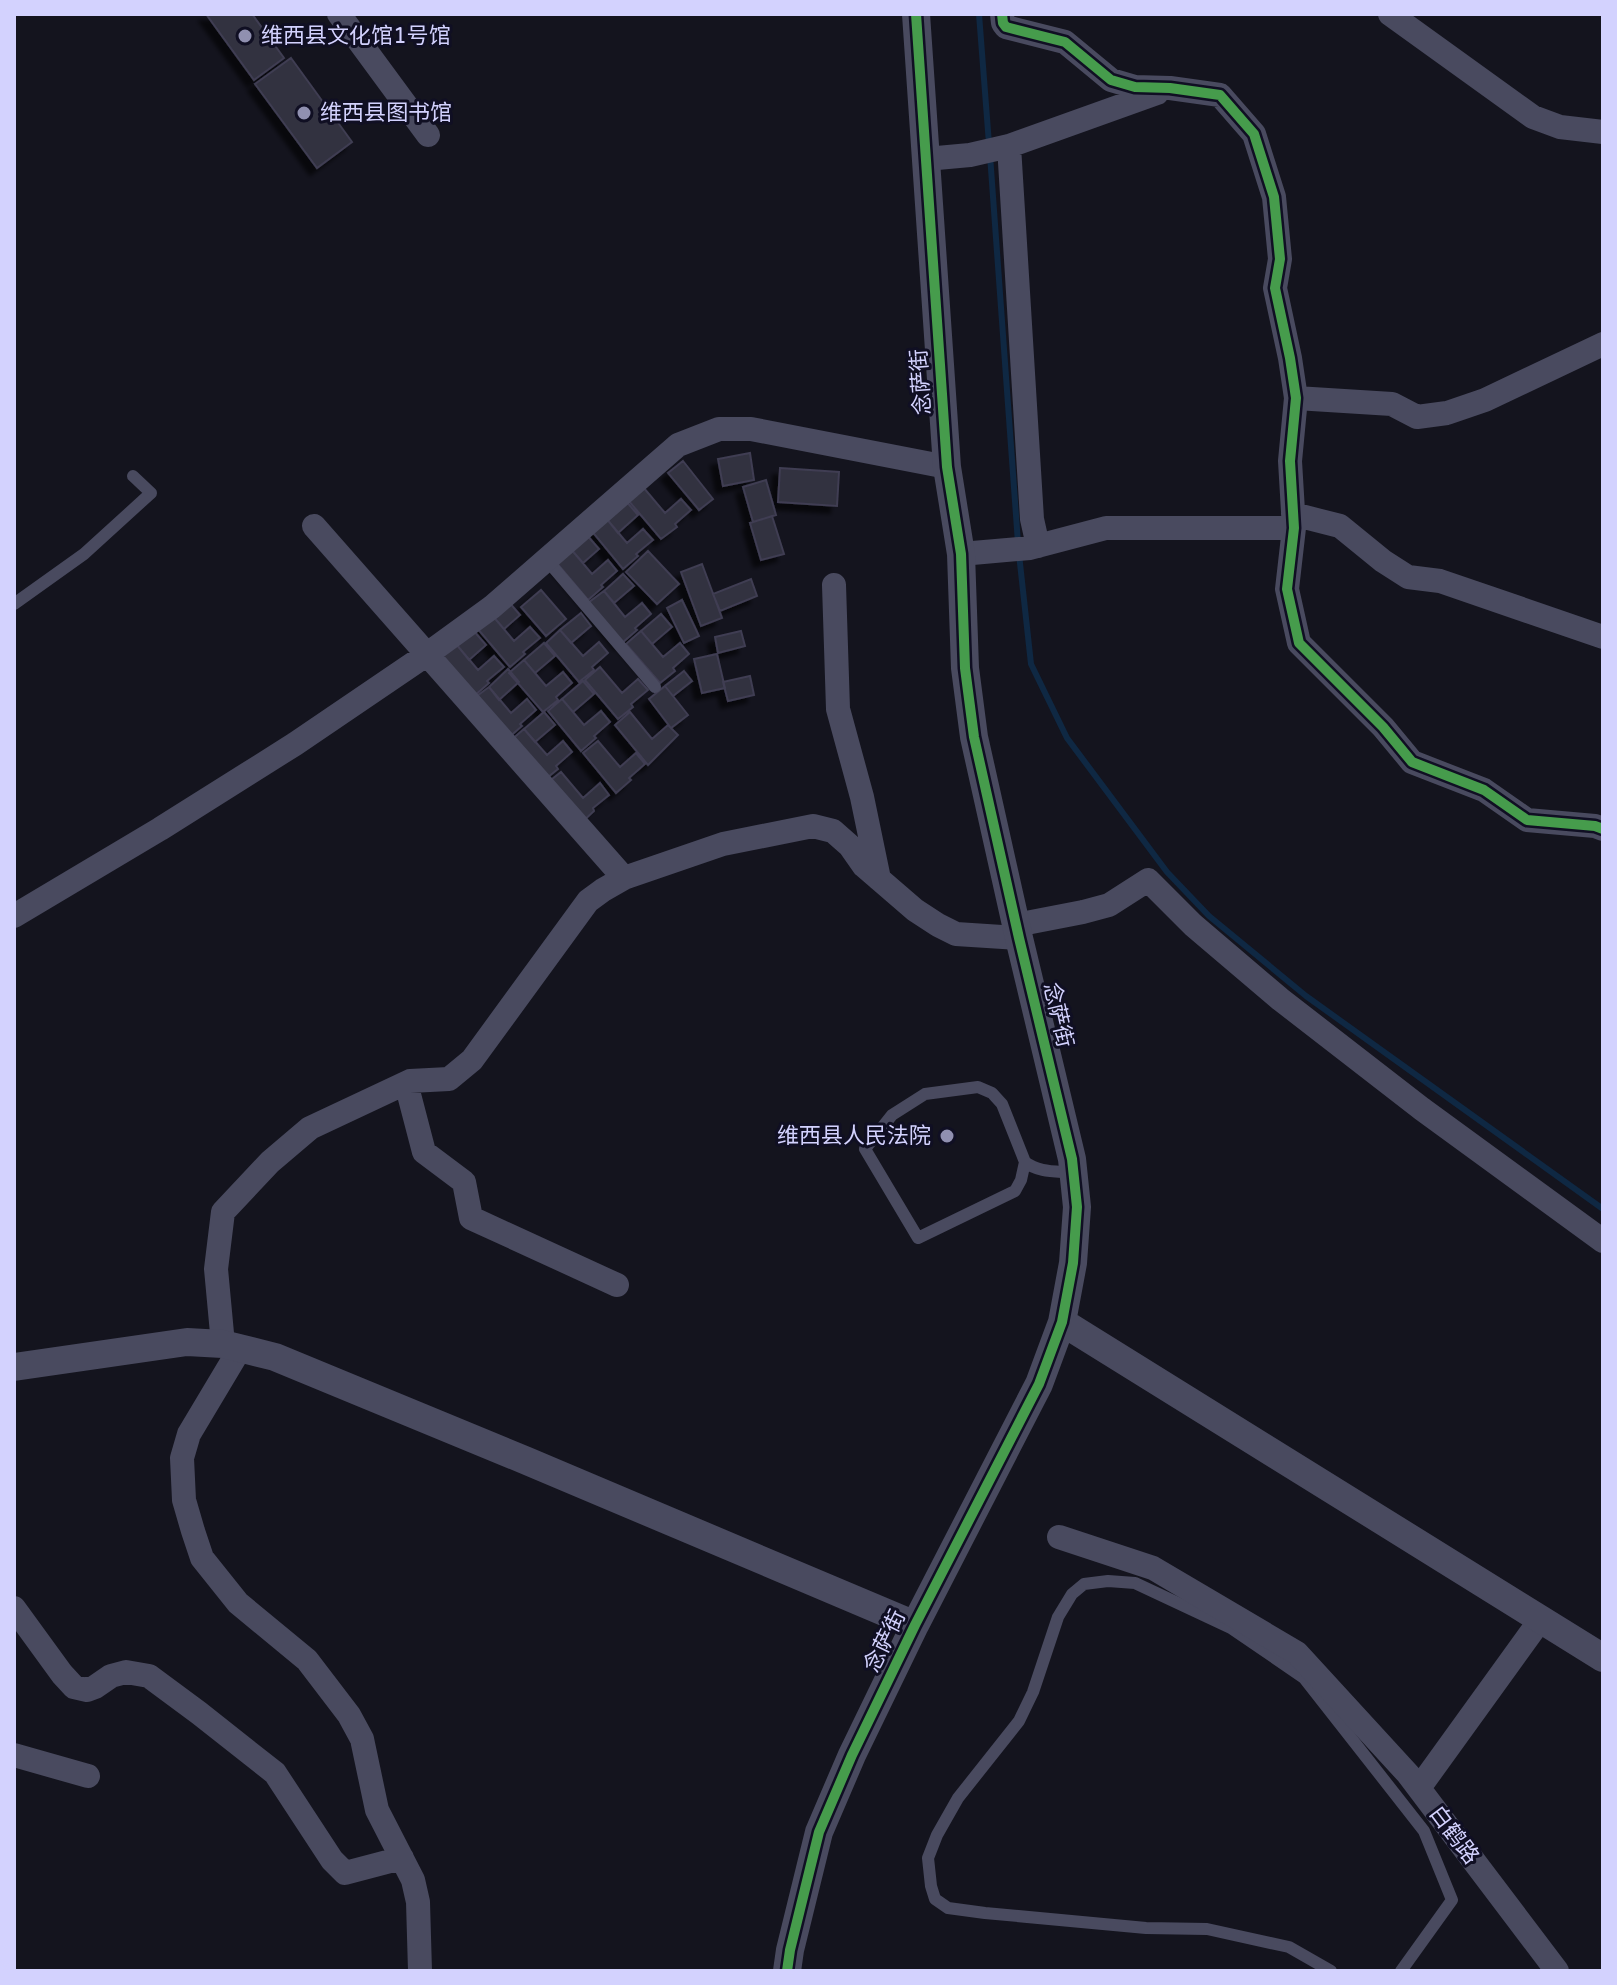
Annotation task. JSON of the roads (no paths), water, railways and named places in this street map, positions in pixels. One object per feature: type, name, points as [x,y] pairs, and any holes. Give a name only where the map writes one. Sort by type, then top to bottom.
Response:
[{"type":"street","points":[[339,14],[428,135]]},
{"type":"street","name":"念萨街","points":[[787,1971],[819,1832],[852,1755],[1039,1384],[1062,1322],[1073,1263],[1077,1207],[1072,1159],[974,737],[965,668],[961,554],[947,467],[916,14]]},
{"type":"street","points":[[1002,14],[1006,27],[1065,42],[1111,80],[1135,87],[1220,95],[1254,134],[1274,197],[1280,259],[1275,288],[1296,398],[1290,461],[1294,521],[1287,589],[1299,643],[1383,727],[1412,762],[1484,790],[1527,820],[1603,829]]},
{"type":"street","points":[[1390,14],[1533,117],[1560,127],[1603,132]]},
{"type":"street","points":[[926,159],[970,155],[1004,147],[1170,88]]},
{"type":"street","points":[[1004,147],[1032,519],[1025,548]]},
{"type":"street","points":[[1296,398],[1392,404],[1417,417],[1447,413],[1485,400],[1603,344]]},
{"type":"street","points":[[14,916],[255,769],[426,655],[492,607],[678,445],[719,429],[751,429],[947,467]]},
{"type":"street","points":[[961,554],[1025,548],[1106,528],[1294,521],[1340,526],[1408,577],[1440,581],[1603,637]]},
{"type":"street","points":[[314,526],[624,878]]},
{"type":"street","points":[[834,585],[838,709],[862,797],[879,879]]},
{"type":"street","points":[[420,1971],[418,1902],[413,1880],[377,1810],[362,1739],[349,1715],[307,1660],[238,1603],[202,1558],[184,1500],[182,1458],[189,1434],[232,1346],[216,1269],[223,1212],[270,1162],[310,1128],[410,1081],[449,1079],[472,1060],[588,901],[603,890],[624,878],[723,844],[813,826],[833,831],[850,846],[864,866],[915,910],[956,934],[1017,931],[1109,905],[1148,880],[1193,925],[1280,999],[1422,1109],[1603,1241]]},
{"type":"street","points":[[406,1083],[424,1152],[464,1182],[471,1218],[617,1285]]},
{"type":"street","points":[[1062,1322],[1603,1658]]},
{"type":"street","points":[[14,1367],[187,1342],[232,1346],[275,1357],[915,1625]]},
{"type":"street","points":[[1059,1537],[1153,1568],[1297,1653],[1419,1788]]},
{"type":"street","points":[[14,1608],[74,1687],[87,1690],[111,1676],[126,1672],[149,1676],[275,1773],[332,1860],[345,1873],[402,1858]]},
{"type":"street","name":"白鹤路","points":[[1541,1619],[1419,1788],[1557,1971]]},
{"type":"street","points":[[14,1755],[88,1776]]},
{"type":"lane","points":[[14,604],[84,554],[151,493],[133,476]]},
{"type":"lane","points":[[546,559],[655,687]]},
{"type":"lane","points":[[1025,1162],[1015,1191],[918,1238],[865,1149],[892,1115],[925,1094],[978,1087],[992,1093],[1002,1104],[1025,1162],[1033,1168],[1074,1173]]},
{"type":"lane","points":[[1331,1971],[1289,1947],[1207,1929],[1146,1928],[985,1913],[948,1908],[935,1899],[928,1858],[937,1835],[958,1798],[1019,1721],[1033,1692],[1058,1617],[1072,1594],[1084,1584],[1108,1581],[1135,1583],[1231,1628],[1304,1678],[1424,1831],[1452,1900],[1401,1971]]},
{"type":"waterway","points":[[979,14],[989,144]]},
{"type":"waterway","points":[[990,155],[1018,543]]},
{"type":"waterway","points":[[1019,554],[1031,664],[1067,738],[1167,872],[1209,916],[1306,996],[1603,1209]]},
{"type":"place","name":"维西县文化馆1号馆","points":[[245,36]]},
{"type":"place","name":"维西县图书馆","points":[[304,113]]},
{"type":"place","name":"维西县人民法院","points":[[947,1136]]}]
